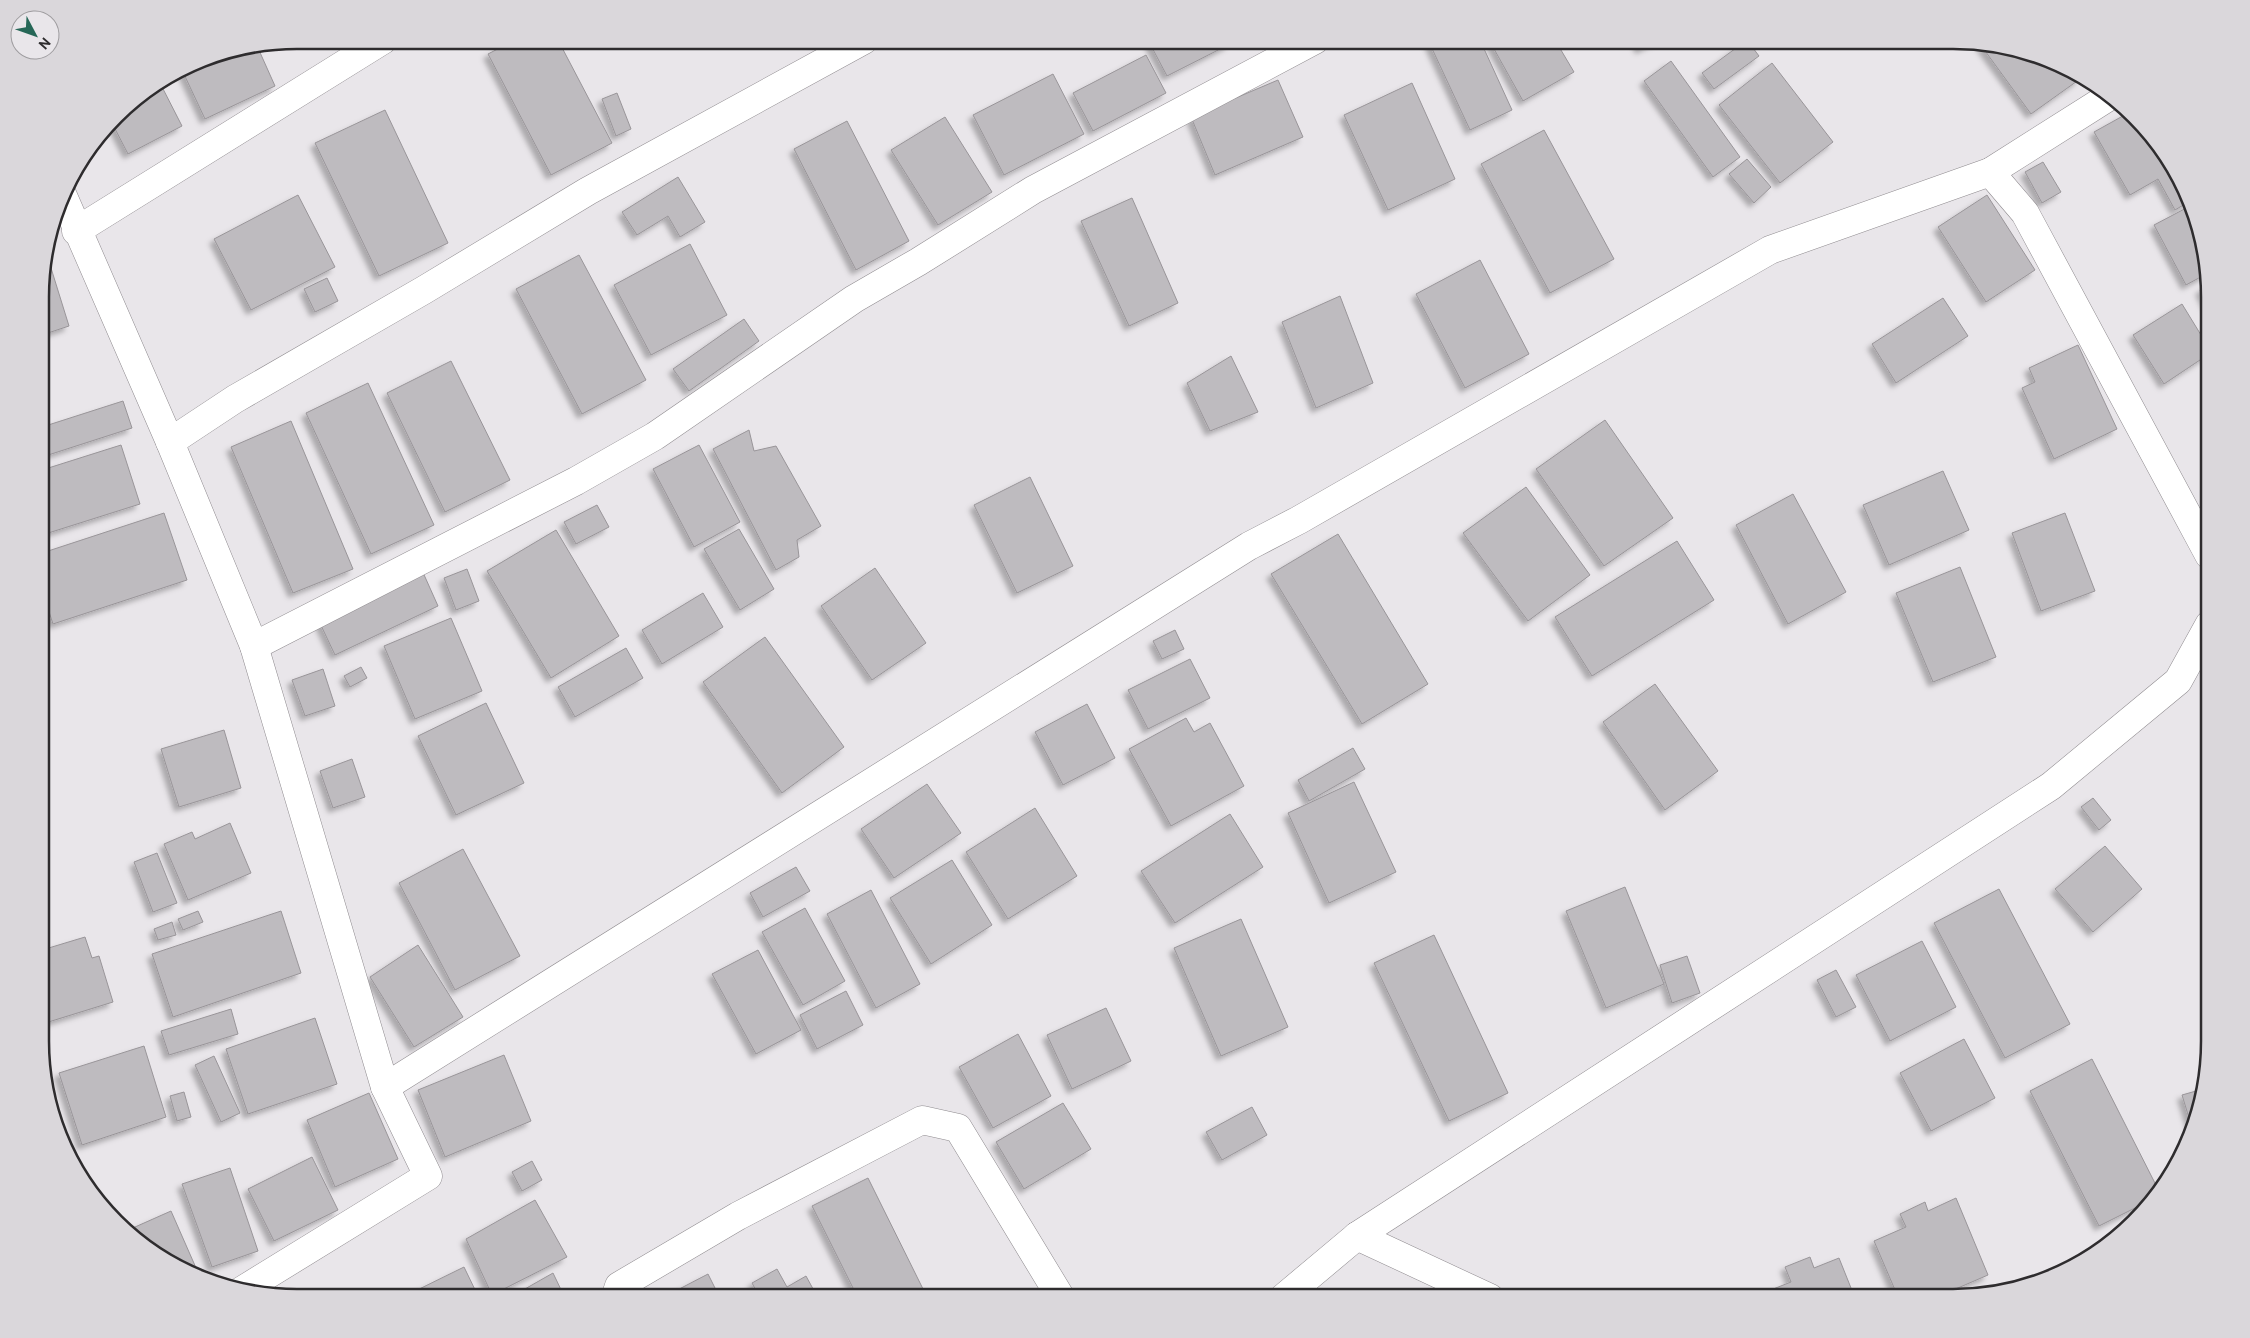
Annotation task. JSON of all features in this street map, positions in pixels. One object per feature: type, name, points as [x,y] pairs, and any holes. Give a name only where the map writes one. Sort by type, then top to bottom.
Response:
[{"type":"street","points":[[76,230],[368,49]]},
{"type":"street","points":[[170,442],[235,399],[424,290],[588,191],[848,49]]},
{"type":"street","points":[[254,646],[360,590],[498,523],[584,477],[655,436],[854,299],[918,262],[1033,190],[1298,49]]},
{"type":"street","points":[[384,1087],[1249,546],[1308,516],[1770,250],[1990,172],[2104,100]]},
{"type":"street","points":[[1990,172],[2025,213],[2201,538]]},
{"type":"street","points":[[67,205],[170,442],[254,646],[384,1087],[428,1176],[250,1284]]},
{"type":"street","points":[[1293,1289],[1357,1236],[2052,786],[2178,681],[2201,641]]},
{"type":"street","points":[[618,1289],[619,1286],[738,1216],[922,1120],[958,1128],[1056,1289]]},
{"type":"street","points":[[1357,1236],[1471,1289]]},
{"type":"building","points":[[498,49],[563,49],[612,143],[551,175],[488,54]]},
{"type":"building","points":[[1153,49],[1220,49],[1167,76]]},
{"type":"building","points":[[1432,49],[1484,49],[1512,110],[1470,130]]},
{"type":"building","points":[[1494,49],[1560,49],[1574,72],[1523,101]]},
{"type":"building","points":[[1735,49],[1754,49],[1759,56],[1714,89],[1702,73]]},
{"type":"building","points":[[1985,51],[2033,62],[2076,82],[2031,114]]},
{"type":"building","points":[[260,52],[275,86],[205,119],[185,75],[217,62]]},
{"type":"building","points":[[1146,55],[1166,93],[1093,131],[1073,93]]},
{"type":"building","points":[[1671,61],[1740,157],[1713,177],[1644,81]]},
{"type":"building","points":[[1772,63],[1833,142],[1780,183],[1719,105]]},
{"type":"building","points":[[1053,74],[1084,134],[1004,175],[973,115]]},
{"type":"building","points":[[1278,80],[1303,137],[1215,175],[1191,117]]},
{"type":"building","points":[[1412,83],[1455,179],[1388,210],[1344,115]]},
{"type":"building","points":[[163,89],[182,126],[128,154],[115,128],[133,110]]},
{"type":"building","points":[[617,93],[631,129],[616,136],[602,99]]},
{"type":"building","points":[[385,110],[448,243],[379,276],[315,143]]},
{"type":"building","points":[[2123,116],[2140,133],[2159,159],[2176,187],[2183,205],[2175,210],[2158,179],[2130,195],[2094,132]]},
{"type":"building","points":[[945,117],[992,192],[938,225],[891,150]]},
{"type":"building","points":[[847,121],[909,241],[856,270],[794,149]]},
{"type":"building","points":[[1544,130],[1614,259],[1550,293],[1481,164]]},
{"type":"building","points":[[1747,159],[1771,187],[1754,203],[1729,174]]},
{"type":"building","points":[[2043,162],[2061,192],[2042,203],[2025,172]]},
{"type":"building","points":[[678,177],[705,222],[680,237],[668,216],[637,235],[622,212]]},
{"type":"building","points":[[298,195],[335,267],[251,310],[214,239]]},
{"type":"building","points":[[1987,195],[2035,270],[1986,302],[1938,227]]},
{"type":"building","points":[[1132,198],[1178,303],[1129,326],[1081,221]]},
{"type":"building","points":[[2185,209],[2193,233],[2201,277],[2186,285],[2154,225]]},
{"type":"building","points":[[690,244],[727,315],[651,355],[614,285]]},
{"type":"building","points":[[579,255],[646,380],[582,414],[516,289]]},
{"type":"building","points":[[1480,260],[1529,354],[1465,388],[1416,294]]},
{"type":"building","points":[[51,268],[69,326],[49,333],[49,281]]},
{"type":"building","points":[[327,278],[338,301],[315,312],[304,289]]},
{"type":"building","points":[[1340,296],[1373,383],[1316,408],[1282,322]]},
{"type":"building","points":[[1943,298],[1968,336],[1896,383],[1872,344]]},
{"type":"building","points":[[2182,304],[2201,335],[2201,359],[2164,384],[2133,335]]},
{"type":"building","points":[[744,319],[759,341],[689,391],[673,369]]},
{"type":"building","points":[[2078,345],[2117,429],[2054,459],[2022,388],[2035,382],[2029,368]]},
{"type":"building","points":[[1231,356],[1258,412],[1210,431],[1187,383]]},
{"type":"building","points":[[451,361],[510,480],[445,512],[387,393]]},
{"type":"building","points":[[368,383],[434,525],[371,554],[306,413]]},
{"type":"building","points":[[123,401],[132,428],[49,455],[49,425]]},
{"type":"building","points":[[1605,420],[1673,518],[1604,566],[1536,469]]},
{"type":"building","points":[[291,421],[353,569],[293,593],[231,447]]},
{"type":"building","points":[[749,430],[754,451],[776,446],[821,526],[797,540],[799,557],[776,570],[713,449]]},
{"type":"building","points":[[121,445],[140,504],[49,533],[49,468]]},
{"type":"building","points":[[699,445],[740,522],[694,547],[653,469]]},
{"type":"building","points":[[1943,471],[1969,530],[1889,565],[1863,505]]},
{"type":"building","points":[[1030,477],[1073,566],[1017,593],[974,505]]},
{"type":"building","points":[[1526,487],[1590,575],[1528,621],[1463,533]]},
{"type":"building","points":[[1793,494],[1846,592],[1788,624],[1736,525]]},
{"type":"building","points":[[597,505],[609,527],[576,544],[564,522]]},
{"type":"building","points":[[164,513],[187,580],[53,624],[49,612],[49,551]]},
{"type":"building","points":[[2065,513],[2095,591],[2041,611],[2012,533]]},
{"type":"building","points":[[739,529],[774,589],[740,610],[704,549]]},
{"type":"building","points":[[556,530],[619,636],[551,678],[487,571]]},
{"type":"building","points":[[1338,534],[1428,684],[1362,724],[1271,574]]},
{"type":"building","points":[[1677,541],[1714,600],[1592,676],[1555,617]]},
{"type":"building","points":[[1960,567],[1996,657],[1933,682],[1896,593]]},
{"type":"building","points":[[421,568],[438,606],[335,655],[317,617]]},
{"type":"building","points":[[875,568],[926,643],[872,680],[821,606]]},
{"type":"building","points":[[467,569],[479,601],[456,610],[444,578]]},
{"type":"building","points":[[703,593],[723,627],[662,664],[642,630]]},
{"type":"building","points":[[451,618],[482,691],[415,719],[384,646]]},
{"type":"building","points":[[1175,630],[1184,649],[1162,659],[1153,641]]},
{"type":"building","points":[[765,637],[844,747],[782,793],[703,682]]},
{"type":"building","points":[[626,648],[643,678],[575,717],[558,687]]},
{"type":"building","points":[[1190,659],[1210,698],[1148,729],[1128,690]]},
{"type":"building","points":[[361,667],[367,678],[350,687],[344,676]]},
{"type":"building","points":[[323,669],[335,706],[305,716],[292,680]]},
{"type":"building","points":[[1655,684],[1718,771],[1665,810],[1603,722]]},
{"type":"building","points":[[486,703],[524,783],[456,815],[418,736]]},
{"type":"building","points":[[1087,704],[1115,758],[1063,785],[1035,732]]},
{"type":"building","points":[[1186,718],[1194,732],[1210,723],[1244,786],[1171,826],[1129,749]]},
{"type":"building","points":[[224,730],[241,788],[179,807],[161,749]]},
{"type":"building","points":[[1353,748],[1365,769],[1309,801],[1298,780]]},
{"type":"building","points":[[352,759],[365,797],[333,808],[320,771]]},
{"type":"building","points":[[1354,782],[1396,872],[1329,903],[1288,813]]},
{"type":"building","points":[[927,784],[961,833],[894,878],[861,829]]},
{"type":"building","points":[[2093,798],[2111,820],[2099,830],[2081,807]]},
{"type":"building","points":[[1035,808],[1077,876],[1008,919],[966,852]]},
{"type":"building","points":[[1230,814],[1263,867],[1175,923],[1141,871]]},
{"type":"building","points":[[230,823],[251,873],[188,900],[164,844],[192,832],[195,839]]},
{"type":"building","points":[[2105,846],[2142,889],[2093,932],[2055,889]]},
{"type":"building","points":[[463,849],[520,956],[455,990],[399,883]]},
{"type":"building","points":[[157,853],[177,903],[153,912],[134,862]]},
{"type":"building","points":[[952,860],[992,925],[931,964],[890,898]]},
{"type":"building","points":[[796,867],[810,891],[763,917],[750,893]]},
{"type":"building","points":[[1625,887],[1664,984],[1606,1008],[1566,911]]},
{"type":"building","points":[[1999,889],[2070,1024],[2005,1058],[1934,923]]},
{"type":"building","points":[[871,890],[920,984],[876,1008],[827,914]]},
{"type":"building","points":[[805,908],[845,981],[803,1005],[762,932]]},
{"type":"building","points":[[198,911],[203,922],[183,930],[178,919]]},
{"type":"building","points":[[281,911],[301,973],[173,1017],[152,954]]},
{"type":"building","points":[[1241,919],[1288,1027],[1221,1056],[1174,948]]},
{"type":"building","points":[[172,922],[176,935],[158,940],[154,929]]},
{"type":"building","points":[[1434,935],[1508,1093],[1449,1121],[1374,963]]},
{"type":"building","points":[[85,937],[92,958],[99,956],[113,1002],[49,1022],[49,948]]},
{"type":"building","points":[[1922,941],[1956,1007],[1890,1041],[1856,975]]},
{"type":"building","points":[[418,945],[463,1017],[414,1047],[370,977]]},
{"type":"building","points":[[758,950],[801,1030],[756,1054],[712,974]]},
{"type":"building","points":[[1687,956],[1700,993],[1672,1003],[1660,965]]},
{"type":"building","points":[[1836,970],[1856,1007],[1836,1017],[1817,980]]},
{"type":"building","points":[[846,991],[863,1025],[817,1049],[800,1015]]},
{"type":"building","points":[[1106,1008],[1131,1061],[1072,1089],[1047,1035]]},
{"type":"building","points":[[231,1009],[238,1034],[169,1055],[161,1031]]},
{"type":"building","points":[[315,1018],[337,1084],[248,1114],[226,1049]]},
{"type":"building","points":[[1018,1034],[1051,1096],[993,1128],[959,1067]]},
{"type":"building","points":[[1964,1039],[1995,1098],[1931,1131],[1900,1073]]},
{"type":"building","points":[[144,1046],[166,1117],[82,1145],[59,1073]]},
{"type":"building","points":[[504,1055],[531,1121],[445,1157],[418,1090]]},
{"type":"building","points":[[214,1056],[240,1113],[221,1122],[195,1065]]},
{"type":"building","points":[[2092,1059],[2155,1184],[2139,1206],[2099,1226],[2030,1091]]},
{"type":"building","points":[[2196,1091],[2189,1118],[2182,1095]]},
{"type":"building","points":[[184,1092],[191,1117],[177,1121],[170,1096]]},
{"type":"building","points":[[369,1093],[398,1159],[335,1187],[307,1120]]},
{"type":"building","points":[[1063,1103],[1091,1149],[1024,1189],[996,1142]]},
{"type":"building","points":[[1252,1107],[1267,1135],[1222,1160],[1206,1132]]},
{"type":"building","points":[[312,1157],[338,1210],[274,1241],[248,1189]]},
{"type":"building","points":[[532,1161],[542,1180],[522,1191],[512,1172]]},
{"type":"building","points":[[230,1168],[258,1251],[212,1267],[182,1184]]},
{"type":"building","points":[[868,1178],[923,1289],[854,1289],[812,1206]]},
{"type":"building","points":[[1956,1198],[1988,1275],[1956,1289],[1895,1289],[1874,1241],[1906,1227],[1900,1214],[1925,1202],[1928,1211]]},
{"type":"building","points":[[535,1200],[567,1257],[504,1289],[489,1289],[466,1239]]},
{"type":"building","points":[[171,1211],[196,1268],[173,1256],[133,1228]]},
{"type":"building","points":[[1810,1257],[1814,1268],[1839,1258],[1851,1289],[1773,1289],[1791,1282],[1785,1267]]},
{"type":"building","points":[[464,1267],[475,1289],[419,1289]]},
{"type":"building","points":[[777,1269],[787,1287],[806,1276],[813,1289],[755,1289],[752,1283]]},
{"type":"building","points":[[553,1273],[561,1289],[525,1289]]},
{"type":"building","points":[[708,1274],[716,1289],[679,1289]]}]
